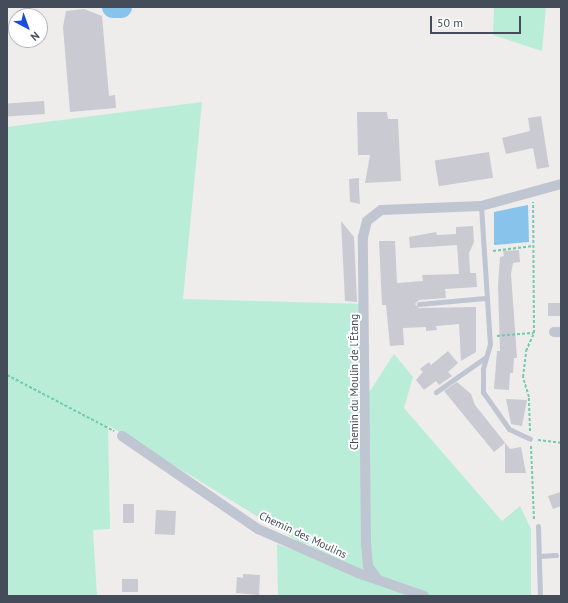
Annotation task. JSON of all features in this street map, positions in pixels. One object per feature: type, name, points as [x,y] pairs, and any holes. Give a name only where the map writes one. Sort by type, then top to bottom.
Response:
[{"type":"street","name":"Chemin du Moulin de l'Étang","points":[[378,580],[368,566],[366,544],[363,236],[367,221],[381,210],[481,206],[561,184]]},
{"type":"street","name":"Chemin des Moulins","points":[[122,436],[258,529],[378,580],[424,596]]},
{"type":"lane","points":[[481,206],[485,298],[489,336],[483,392],[509,429],[530,439]]},
{"type":"lane","points":[[419,304],[485,298]]},
{"type":"lane","points":[[436,392],[486,358]]},
{"type":"lane","points":[[538,526],[540,596]]},
{"type":"lane","points":[[539,556],[556,555]]},
{"type":"path","points":[[533,191],[534,333],[526,350],[523,377],[529,397],[534,520],[538,526]]},
{"type":"path","points":[[483,252],[533,246]]},
{"type":"path","points":[[489,336],[534,333]]},
{"type":"path","points":[[7,375],[122,436]]},
{"type":"path","points":[[530,439],[561,443]]},
{"type":"green space","points":[[494,7],[546,7],[542,51],[493,35]]},
{"type":"green space","points":[[202,102],[183,299],[366,304],[368,394],[394,354],[413,377],[404,408],[502,521],[520,506],[531,529],[531,596],[278,596],[277,544],[326,562],[327,560],[306,542],[306,546],[108,425],[110,529],[93,530],[97,596],[7,596],[7,127]]},
{"type":"water","points":[[528,205],[529,242],[494,245],[494,212]]},
{"type":"building","points":[[84,9],[102,16],[109,96],[115,95],[116,108],[70,112],[63,27],[66,11]]},
{"type":"building","points":[[44,101],[45,114],[8,117],[7,104]]},
{"type":"building","points":[[357,112],[387,112],[388,119],[398,119],[401,181],[365,183],[370,155],[358,155]]},
{"type":"building","points":[[541,116],[549,167],[537,169],[533,148],[506,154],[502,138],[530,131],[528,118]]},
{"type":"building","points":[[489,152],[493,178],[439,186],[435,161]]},
{"type":"building","points":[[359,178],[360,204],[350,202],[349,179]]},
{"type":"building","points":[[341,221],[354,237],[357,302],[345,301]]},
{"type":"building","points":[[473,226],[474,242],[469,253],[470,273],[476,273],[477,287],[445,289],[446,298],[419,300],[415,304],[419,308],[476,307],[476,352],[461,361],[459,324],[436,326],[437,330],[426,331],[426,327],[403,328],[404,345],[390,346],[386,305],[382,305],[379,241],[395,241],[397,283],[423,281],[422,275],[459,274],[457,245],[410,248],[409,237],[436,232],[437,235],[456,234],[456,227]]},
{"type":"building","points":[[519,250],[520,262],[513,263],[511,274],[517,358],[514,358],[513,373],[510,373],[509,390],[494,389],[497,351],[500,351],[498,286],[500,257],[504,256],[503,251]]},
{"type":"building","points":[[548,303],[561,303],[561,316],[548,316]]},
{"type":"building","points":[[448,351],[458,363],[448,372],[452,376],[439,385],[436,381],[424,390],[416,380],[423,372],[420,369],[429,362],[431,365]]},
{"type":"building","points":[[457,382],[471,394],[475,405],[510,449],[521,447],[526,473],[505,473],[505,443],[494,452],[444,391]]},
{"type":"building","points":[[506,399],[527,400],[522,426],[511,424]]},
{"type":"building","points":[[561,492],[561,506],[553,509],[548,496]]},
{"type":"building","points":[[123,504],[134,504],[134,523],[123,523]]},
{"type":"building","points":[[156,510],[176,511],[175,535],[155,534]]},
{"type":"building","points":[[243,574],[260,575],[259,595],[236,593],[237,577],[243,578]]},
{"type":"building","points":[[122,579],[138,579],[138,592],[122,592]]},
{"type":"waterway","points":[[113,7],[121,7]]}]
